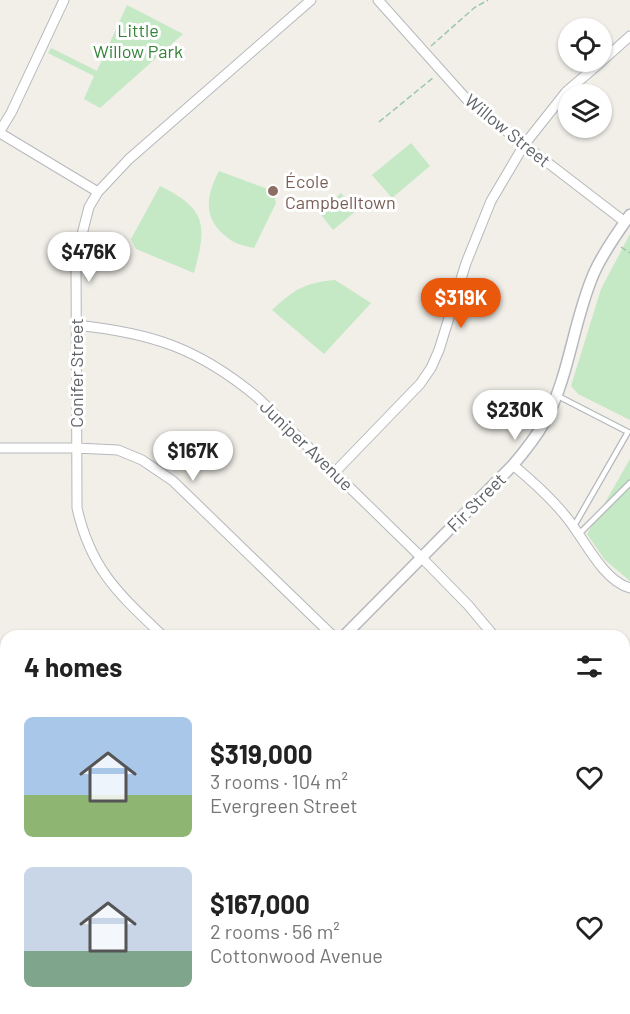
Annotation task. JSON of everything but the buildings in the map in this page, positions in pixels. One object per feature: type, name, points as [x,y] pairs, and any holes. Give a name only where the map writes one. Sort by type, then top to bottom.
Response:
[{"type":"street","points":[[64,0],[0,132],[98,192]]},
{"type":"street","name":"Conifer Street","points":[[157,630],[114,588],[96,563],[81,527],[77,508],[76,258],[89,207],[98,192],[144,144],[312,0]]},
{"type":"street","name":"Willow Street","points":[[378,0],[470,103],[524,145],[628,218]]},
{"type":"street","points":[[612,52],[630,36]]},
{"type":"street","points":[[335,471],[420,384],[431,368],[446,332],[466,263],[491,201],[524,145],[566,92],[589,72]]},
{"type":"street","name":"Fir Street","points":[[350,630],[513,465],[530,444],[546,420],[556,395],[584,300],[595,272],[628,218]]},
{"type":"street","name":"Juniper Avenue","points":[[76,325],[113,329],[152,337],[205,360],[230,375],[257,397],[335,471],[468,605],[489,630]]},
{"type":"street","points":[[0,448],[118,450],[142,459],[173,481],[327,630]]},
{"type":"street","points":[[513,465],[541,489],[576,530],[597,562],[623,586],[630,588]]},
{"type":"lane","points":[[556,395],[628,432],[576,530]]},
{"type":"lane","points":[[576,530],[630,483]]},
{"type":"path","points":[[423,51],[474,8],[488,0]]},
{"type":"path","points":[[379,122],[435,76]]},
{"type":"path","points":[[621,247],[630,253]]},
{"type":"green space","name":"Little Willow Park","points":[[127,5],[183,34],[100,108],[84,99],[94,76],[48,53],[51,48],[97,71]]},
{"type":"green space","points":[[411,143],[430,166],[392,198],[372,175]]},
{"type":"green space","points":[[219,171],[273,191],[276,203],[254,248],[231,240],[220,231],[210,215],[209,198]]},
{"type":"green space","points":[[160,186],[187,203],[200,220],[201,242],[194,273],[136,249],[131,239]]},
{"type":"green space","points":[[341,193],[356,211],[333,230],[319,212]]},
{"type":"green space","points":[[630,234],[630,420],[578,394],[571,386],[601,289]]},
{"type":"green space","points":[[335,280],[371,303],[324,354],[272,310],[300,288]]},
{"type":"green space","points":[[630,459],[630,581],[605,560],[587,534]]},
{"type":"place","name":"École Campbelltown","points":[[273,191]]}]
